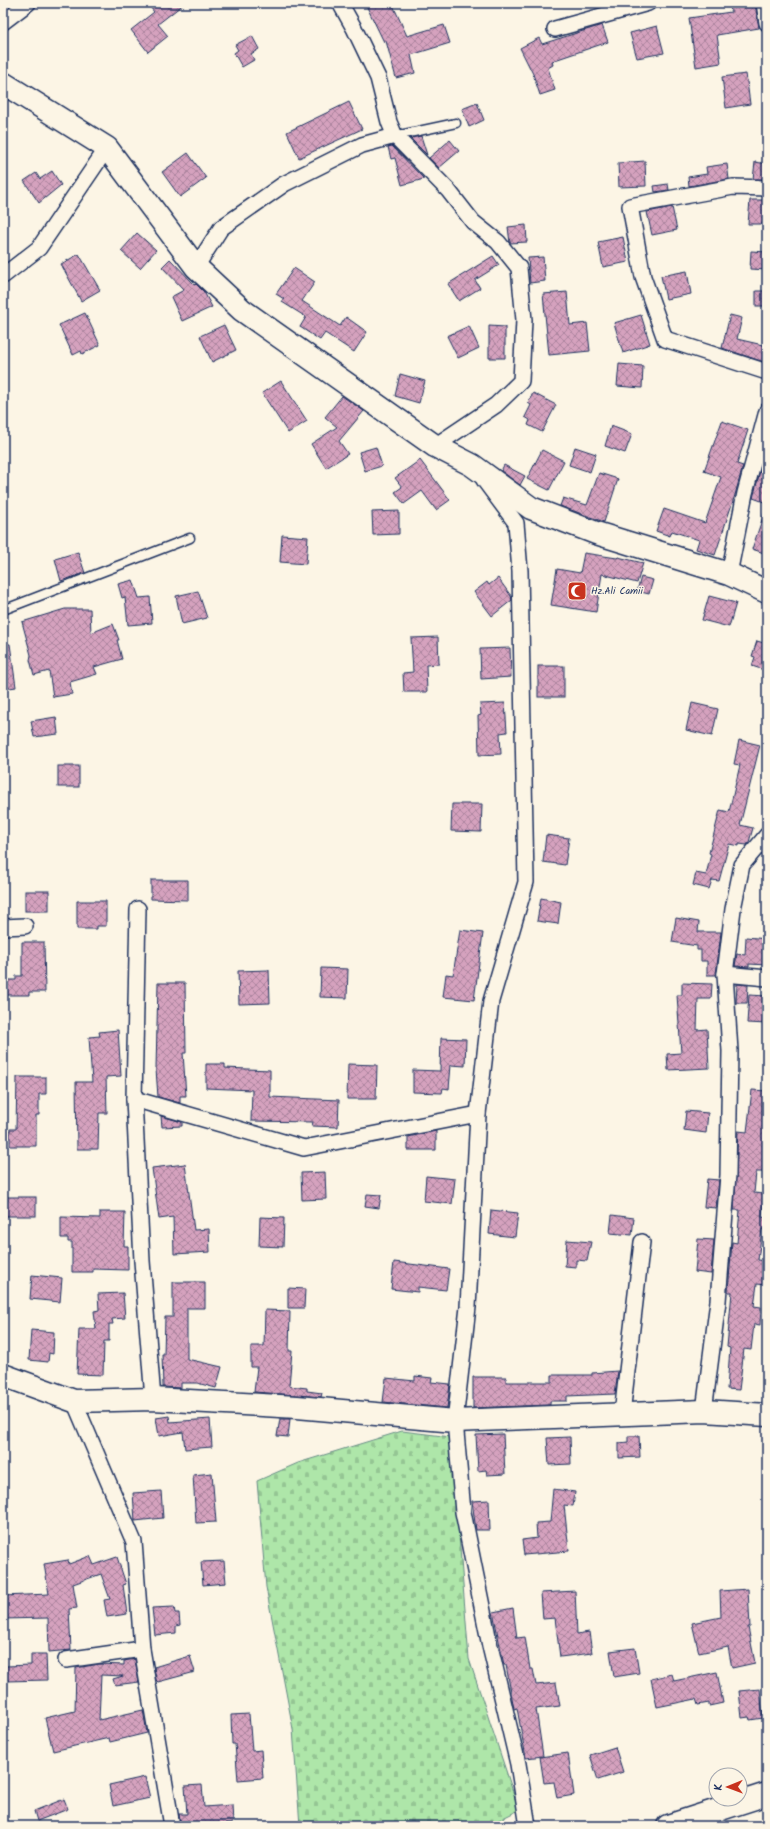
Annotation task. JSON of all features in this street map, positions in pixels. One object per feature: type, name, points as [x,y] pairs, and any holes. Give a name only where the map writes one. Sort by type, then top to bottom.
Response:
[{"type":"street","points":[[3,22],[28,3]]},
{"type":"street","points":[[340,3],[378,78],[389,122],[395,136],[448,190],[474,222],[498,242],[519,268],[524,320],[521,381],[496,405],[435,446]]},
{"type":"street","points":[[555,29],[648,3]]},
{"type":"street","points":[[764,3],[767,23]]},
{"type":"street","points":[[3,83],[107,148],[196,267],[242,310],[435,446],[472,465],[531,508],[596,533],[729,574],[767,592]]},
{"type":"street","points":[[196,267],[221,228],[284,184],[362,145],[395,136]]},
{"type":"street","points":[[3,276],[39,248],[107,148]]},
{"type":"street","points":[[767,188],[733,187],[630,206],[643,277],[665,339],[767,372]]},
{"type":"street","points":[[729,574],[745,493],[767,411]]},
{"type":"street","points":[[472,465],[516,523],[520,571],[526,882],[491,1001],[478,1114],[468,1307],[455,1421],[463,1512],[490,1646],[518,1764],[528,1826]]},
{"type":"street","points":[[704,1410],[718,1301],[728,1175],[730,1051],[725,974],[733,909],[742,865],[767,835]]},
{"type":"street","points":[[138,909],[134,1099],[142,1261],[153,1399]]},
{"type":"street","points":[[3,927],[25,926]]},
{"type":"street","points":[[725,974],[767,978]]},
{"type":"street","points":[[134,1099],[304,1148],[478,1114]]},
{"type":"street","points":[[622,1414],[642,1242]]},
{"type":"street","points":[[3,1375],[74,1401],[153,1399],[297,1407],[455,1421],[704,1410],[767,1415]]},
{"type":"street","points":[[74,1401],[134,1542],[142,1649],[172,1826]]},
{"type":"street","points":[[66,1660],[142,1649]]},
{"type":"street","points":[[668,1826],[767,1794]]},
{"type":"lane","points":[[395,136],[456,123]]},
{"type":"lane","points":[[3,610],[190,538]]},
{"type":"green space","points":[[402,1431],[451,1437],[469,1659],[519,1810],[487,1826],[300,1826],[293,1729],[266,1587],[257,1481],[298,1463]]},
{"type":"building","points":[[147,3],[185,3],[158,24],[168,36],[148,52],[131,30],[154,12]]},
{"type":"building","points":[[365,3],[392,3],[407,36],[444,25],[450,43],[411,55],[415,73],[396,78],[386,41],[384,42]]},
{"type":"building","points":[[755,3],[759,28],[717,35],[721,63],[696,67],[689,18],[731,12],[730,5]]},
{"type":"building","points":[[602,25],[608,42],[552,61],[553,65],[548,68],[555,90],[540,95],[533,74],[520,48],[539,38],[542,44]]},
{"type":"building","points":[[657,26],[664,53],[637,58],[630,33]]},
{"type":"building","points":[[252,36],[259,49],[251,54],[254,60],[242,67],[234,53],[238,50],[235,45]]},
{"type":"building","points":[[746,74],[750,104],[726,108],[722,77]]},
{"type":"building","points":[[349,102],[362,129],[299,158],[287,132]]},
{"type":"building","points":[[477,103],[484,120],[469,127],[462,109]]},
{"type":"building","points":[[421,136],[427,155],[410,138]]},
{"type":"building","points":[[450,140],[459,151],[439,168],[429,158]]},
{"type":"building","points":[[392,146],[424,179],[402,185],[395,158],[391,159],[388,147]]},
{"type":"building","points":[[188,153],[206,178],[180,197],[162,172]]},
{"type":"building","points":[[645,161],[646,186],[619,187],[618,163]]},
{"type":"building","points":[[755,162],[767,164],[767,179],[753,179]]},
{"type":"building","points":[[727,164],[729,179],[689,186],[688,177],[707,174],[706,167]]},
{"type":"building","points":[[52,171],[61,185],[39,203],[24,181],[36,173],[40,179]]},
{"type":"building","points":[[668,184],[669,190],[655,192],[654,186]]},
{"type":"building","points":[[750,200],[767,200],[767,224],[748,224]]},
{"type":"building","points":[[672,207],[677,230],[652,235],[647,212]]},
{"type":"building","points":[[526,225],[527,242],[510,243],[508,227]]},
{"type":"building","points":[[137,233],[156,250],[140,268],[121,251]]},
{"type":"building","points":[[623,237],[628,262],[603,267],[598,242]]},
{"type":"building","points":[[751,251],[767,252],[767,270],[750,269]]},
{"type":"building","points":[[79,254],[100,290],[81,301],[61,264]]},
{"type":"building","points":[[493,256],[499,265],[475,280],[480,288],[459,301],[448,284]]},
{"type":"building","points":[[543,257],[545,281],[530,283],[528,258]]},
{"type":"building","points":[[170,259],[195,285],[196,284],[204,292],[212,307],[182,321],[171,297],[184,290],[162,267]]},
{"type":"building","points":[[294,268],[315,282],[302,301],[340,326],[346,317],[367,332],[354,352],[325,333],[320,340],[300,327],[306,317],[282,302],[284,299],[276,294]]},
{"type":"building","points":[[687,271],[691,294],[666,299],[661,276]]},
{"type":"building","points":[[756,291],[767,291],[767,306],[756,306]]},
{"type":"building","points":[[567,292],[570,325],[587,323],[590,351],[549,355],[543,294]]},
{"type":"building","points":[[85,313],[100,345],[82,354],[81,351],[73,355],[59,325]]},
{"type":"building","points":[[641,315],[650,344],[623,353],[614,323]]},
{"type":"building","points":[[730,315],[742,318],[737,339],[767,346],[767,363],[722,348]]},
{"type":"building","points":[[224,325],[236,350],[212,362],[200,336]]},
{"type":"building","points":[[469,326],[479,348],[458,358],[447,336]]},
{"type":"building","points":[[489,326],[505,327],[505,358],[489,358]]},
{"type":"building","points":[[619,364],[643,366],[642,388],[617,386]]},
{"type":"building","points":[[400,374],[425,381],[419,403],[395,396]]},
{"type":"building","points":[[281,381],[307,421],[288,433],[262,393]]},
{"type":"building","points":[[533,393],[556,405],[542,432],[528,425],[530,420],[525,417],[531,405],[528,403]]},
{"type":"building","points":[[342,396],[364,411],[339,441],[348,454],[326,468],[311,444],[337,427],[325,417]]},
{"type":"building","points":[[722,421],[748,430],[737,464],[743,466],[715,555],[696,549],[699,540],[672,531],[670,536],[656,531],[664,509],[705,523],[721,477],[704,471]]},
{"type":"building","points":[[611,426],[632,434],[625,453],[605,446]]},
{"type":"building","points":[[376,447],[382,466],[365,471],[359,452]]},
{"type":"building","points":[[575,447],[596,454],[590,472],[569,465]]},
{"type":"building","points":[[542,450],[564,461],[549,490],[527,479]]},
{"type":"building","points":[[420,460],[450,500],[436,510],[422,491],[404,504],[395,492],[402,487],[395,478]]},
{"type":"building","points":[[504,465],[525,476],[520,485],[501,471]]},
{"type":"building","points":[[760,471],[767,474],[767,503],[753,498]]},
{"type":"building","points":[[599,473],[618,479],[604,522],[560,506],[563,498],[587,505]]},
{"type":"building","points":[[399,511],[399,534],[373,535],[372,512]]},
{"type":"building","points":[[765,511],[767,512],[767,554],[752,549]]},
{"type":"building","points":[[282,535],[308,537],[306,564],[280,562]]},
{"type":"building","points":[[78,552],[85,573],[61,581],[55,559]]},
{"type":"building","points":[[584,553],[618,557],[643,563],[637,583],[602,574],[596,612],[551,605],[557,569],[580,573]]},
{"type":"building","points":[[641,577],[653,580],[649,594],[637,591]]},
{"type":"building","points":[[498,578],[511,596],[512,600],[492,616],[474,592],[487,582],[489,585]]},
{"type":"building","points":[[133,580],[139,598],[150,597],[152,623],[128,625],[125,597],[122,598],[118,584]]},
{"type":"building","points":[[198,591],[207,618],[182,624],[176,596]]},
{"type":"building","points":[[709,596],[736,603],[729,627],[702,620]]},
{"type":"building","points":[[65,609],[90,609],[91,633],[113,624],[119,640],[117,640],[122,659],[94,667],[97,674],[70,682],[72,694],[53,697],[49,671],[34,675],[30,660],[31,655],[22,622]]},
{"type":"building","points":[[438,637],[439,664],[426,665],[427,692],[404,692],[403,673],[413,672],[411,638]]},
{"type":"building","points":[[757,641],[767,644],[767,671],[752,666],[755,657],[752,656]]},
{"type":"building","points":[[3,644],[10,644],[16,687],[3,689]]},
{"type":"building","points":[[510,648],[511,677],[481,679],[480,649]]},
{"type":"building","points":[[538,666],[564,666],[564,697],[538,697]]},
{"type":"building","points":[[505,703],[507,732],[500,733],[501,754],[479,755],[478,716],[481,715],[480,704]]},
{"type":"building","points":[[692,703],[718,709],[712,736],[686,730]]},
{"type":"building","points":[[56,717],[58,734],[34,737],[31,721]]},
{"type":"building","points":[[739,740],[760,745],[740,825],[753,828],[749,842],[747,845],[739,844],[739,846],[729,844],[719,881],[712,880],[709,889],[693,885],[696,873],[706,875],[711,854],[709,853],[720,810],[729,812],[740,765],[734,764]]},
{"type":"building","points":[[58,766],[79,766],[79,787],[58,787]]},
{"type":"building","points":[[452,804],[482,804],[481,832],[451,831]]},
{"type":"building","points":[[546,835],[569,838],[565,865],[543,862]]},
{"type":"building","points":[[151,880],[188,880],[188,900],[151,899]]},
{"type":"building","points":[[25,891],[49,891],[49,911],[25,911]]},
{"type":"building","points":[[541,898],[561,902],[558,924],[537,921]]},
{"type":"building","points":[[77,901],[106,901],[106,926],[97,926],[97,929],[77,929]]},
{"type":"building","points":[[676,918],[699,922],[698,932],[721,932],[716,975],[707,975],[707,961],[701,961],[701,950],[697,950],[697,946],[672,942]]},
{"type":"building","points":[[460,930],[483,933],[474,1000],[443,997],[446,974],[453,975]]},
{"type":"building","points":[[746,937],[767,939],[767,965],[749,964],[749,967],[735,966],[737,954],[745,955]]},
{"type":"building","points":[[22,942],[44,942],[45,992],[29,992],[29,995],[3,995],[3,980],[16,980],[16,976],[22,976]]},
{"type":"building","points":[[321,968],[348,969],[347,998],[320,997]]},
{"type":"building","points":[[269,970],[270,1003],[239,1004],[238,971]]},
{"type":"building","points":[[158,983],[185,983],[186,1053],[183,1053],[186,1096],[180,1096],[180,1103],[158,1097],[156,1069]]},
{"type":"building","points":[[682,983],[712,984],[711,999],[698,999],[697,1030],[707,1029],[709,1068],[668,1070],[667,1054],[681,1053],[677,995],[682,995]]},
{"type":"building","points":[[737,984],[748,985],[747,1003],[736,1003]]},
{"type":"building","points":[[749,995],[767,996],[767,1024],[747,1023]]},
{"type":"building","points":[[118,1030],[121,1076],[106,1077],[107,1113],[99,1113],[98,1149],[77,1149],[76,1082],[92,1082],[89,1037],[100,1036],[99,1032]]},
{"type":"building","points":[[441,1038],[466,1039],[465,1066],[451,1065],[449,1089],[443,1088],[442,1093],[413,1092],[413,1070],[440,1071]]},
{"type":"building","points":[[206,1064],[225,1064],[225,1068],[270,1070],[270,1097],[339,1100],[338,1127],[312,1126],[313,1122],[251,1121],[252,1090],[206,1088]]},
{"type":"building","points":[[348,1064],[377,1065],[376,1099],[347,1099]]},
{"type":"building","points":[[17,1077],[46,1077],[46,1094],[39,1094],[39,1115],[36,1115],[36,1146],[10,1146],[10,1129],[16,1129]]},
{"type":"building","points":[[752,1090],[767,1091],[767,1172],[756,1172],[754,1193],[764,1194],[762,1217],[767,1218],[767,1230],[762,1229],[758,1260],[767,1261],[767,1285],[757,1284],[754,1306],[761,1307],[760,1325],[754,1324],[751,1350],[744,1349],[739,1390],[727,1389],[730,1348],[727,1347],[732,1292],[728,1292],[732,1242],[737,1243],[740,1210],[734,1210],[738,1131],[747,1132]]},
{"type":"building","points":[[686,1111],[708,1113],[706,1133],[684,1130]]},
{"type":"building","points":[[161,1116],[182,1122],[182,1126],[162,1127]]},
{"type":"building","points":[[436,1131],[436,1150],[408,1150],[408,1137]]},
{"type":"building","points":[[185,1164],[194,1230],[209,1229],[210,1252],[174,1254],[173,1217],[159,1219],[152,1168]]},
{"type":"building","points":[[325,1172],[326,1199],[302,1200],[301,1173]]},
{"type":"building","points":[[426,1176],[455,1179],[452,1204],[424,1201]]},
{"type":"building","points":[[707,1179],[719,1180],[716,1208],[704,1207]]},
{"type":"building","points":[[367,1194],[381,1195],[379,1208],[365,1206]]},
{"type":"building","points":[[4,1197],[36,1197],[36,1216],[4,1216]]},
{"type":"building","points":[[491,1210],[518,1213],[515,1237],[489,1234]]},
{"type":"building","points":[[100,1212],[125,1212],[124,1246],[128,1246],[128,1270],[93,1269],[93,1272],[72,1272],[72,1242],[68,1242],[68,1238],[61,1238],[61,1217],[100,1218]]},
{"type":"building","points":[[612,1215],[634,1218],[632,1235],[610,1233]]},
{"type":"building","points":[[260,1217],[284,1218],[283,1247],[259,1246]]},
{"type":"building","points":[[698,1239],[714,1240],[711,1274],[695,1272]]},
{"type":"building","points":[[567,1240],[591,1242],[587,1261],[576,1260],[576,1267],[565,1266]]},
{"type":"building","points":[[394,1262],[449,1269],[446,1290],[418,1287],[418,1292],[391,1289]]},
{"type":"building","points":[[32,1275],[62,1278],[60,1302],[30,1299]]},
{"type":"building","points":[[173,1282],[205,1282],[205,1308],[187,1308],[187,1359],[222,1367],[216,1388],[197,1383],[181,1383],[181,1388],[163,1387],[162,1354],[164,1354],[165,1317],[173,1317]]},
{"type":"building","points":[[288,1288],[305,1289],[304,1308],[288,1308]]},
{"type":"building","points":[[123,1293],[125,1318],[112,1319],[113,1324],[109,1324],[109,1341],[104,1341],[103,1375],[77,1374],[79,1329],[96,1329],[94,1311],[99,1310],[98,1294]]},
{"type":"building","points":[[265,1310],[290,1311],[289,1351],[292,1351],[289,1386],[307,1388],[307,1391],[322,1393],[321,1397],[254,1392],[257,1367],[251,1367],[251,1346],[264,1346]]},
{"type":"building","points":[[31,1330],[54,1332],[53,1354],[49,1353],[48,1362],[29,1360]]},
{"type":"building","points":[[618,1371],[615,1394],[567,1396],[567,1401],[550,1401],[550,1405],[473,1408],[473,1377],[506,1377],[506,1382],[552,1382],[552,1375],[592,1375],[592,1373]]},
{"type":"building","points":[[415,1376],[432,1378],[431,1382],[450,1384],[447,1408],[383,1402],[386,1378],[415,1381]]},
{"type":"building","points":[[169,1416],[170,1422],[210,1419],[212,1447],[185,1449],[183,1432],[159,1436],[156,1418]]},
{"type":"building","points":[[280,1419],[290,1419],[288,1437],[277,1436]]},
{"type":"building","points":[[503,1434],[505,1474],[487,1475],[486,1470],[478,1471],[476,1435]]},
{"type":"building","points":[[628,1436],[639,1436],[640,1457],[619,1458],[619,1443],[628,1442]]},
{"type":"building","points":[[570,1437],[571,1464],[549,1465],[547,1438]]},
{"type":"building","points":[[212,1473],[216,1522],[196,1523],[193,1475]]},
{"type":"building","points":[[553,1489],[575,1492],[573,1506],[564,1505],[569,1551],[524,1555],[522,1540],[537,1538],[536,1523],[550,1522]]},
{"type":"building","points":[[161,1491],[163,1518],[135,1521],[133,1493]]},
{"type":"building","points":[[489,1500],[490,1530],[476,1530],[472,1501]]},
{"type":"building","points":[[90,1556],[94,1565],[117,1557],[126,1584],[123,1585],[127,1614],[107,1617],[104,1600],[110,1599],[101,1574],[73,1584],[77,1608],[69,1609],[71,1650],[49,1652],[48,1618],[3,1619],[3,1596],[49,1594],[44,1564],[68,1560],[69,1564]]},
{"type":"building","points":[[224,1561],[226,1583],[203,1585],[201,1562]]},
{"type":"building","points":[[748,1589],[750,1627],[748,1627],[755,1663],[732,1668],[728,1647],[699,1653],[692,1623],[721,1617],[720,1591]]},
{"type":"building","points":[[575,1591],[577,1634],[589,1632],[592,1653],[560,1657],[555,1618],[543,1619],[541,1593]]},
{"type":"building","points":[[174,1607],[175,1613],[179,1613],[180,1625],[176,1626],[176,1633],[155,1635],[152,1608]]},
{"type":"building","points":[[513,1608],[517,1638],[525,1637],[530,1669],[533,1669],[536,1685],[556,1683],[560,1706],[536,1709],[543,1756],[526,1758],[517,1708],[514,1709],[506,1665],[504,1665],[493,1612]]},
{"type":"building","points":[[635,1648],[639,1673],[614,1677],[610,1651]]},
{"type":"building","points":[[31,1654],[46,1654],[47,1680],[6,1681],[6,1666],[31,1665]]},
{"type":"building","points":[[190,1656],[195,1672],[158,1682],[156,1680],[154,1667]]},
{"type":"building","points":[[135,1659],[139,1682],[115,1685],[113,1679],[123,1676],[101,1675],[99,1720],[143,1710],[147,1733],[110,1742],[109,1738],[53,1751],[45,1718],[75,1711],[76,1668],[99,1664],[124,1665],[124,1661]]},
{"type":"building","points":[[717,1672],[723,1703],[709,1706],[709,1703],[698,1705],[696,1699],[657,1707],[651,1679],[672,1674],[674,1681]]},
{"type":"building","points":[[760,1689],[763,1718],[750,1720],[749,1717],[742,1718],[739,1691]]},
{"type":"building","points":[[249,1714],[252,1751],[261,1750],[263,1778],[238,1780],[235,1744],[232,1744],[231,1715]]},
{"type":"building","points":[[615,1747],[623,1772],[598,1780],[590,1755]]},
{"type":"building","points":[[568,1753],[574,1795],[557,1798],[554,1782],[544,1783],[540,1757]]},
{"type":"building","points":[[145,1777],[150,1798],[113,1806],[109,1785]]},
{"type":"building","points":[[202,1785],[204,1807],[232,1805],[233,1823],[225,1824],[226,1826],[181,1826],[179,1814],[187,1814],[185,1786]]},
{"type":"building","points":[[64,1799],[68,1809],[37,1821],[34,1811]]},
{"type":"place","name":"Hz.Ali Camii","points":[[577,591]]}]
